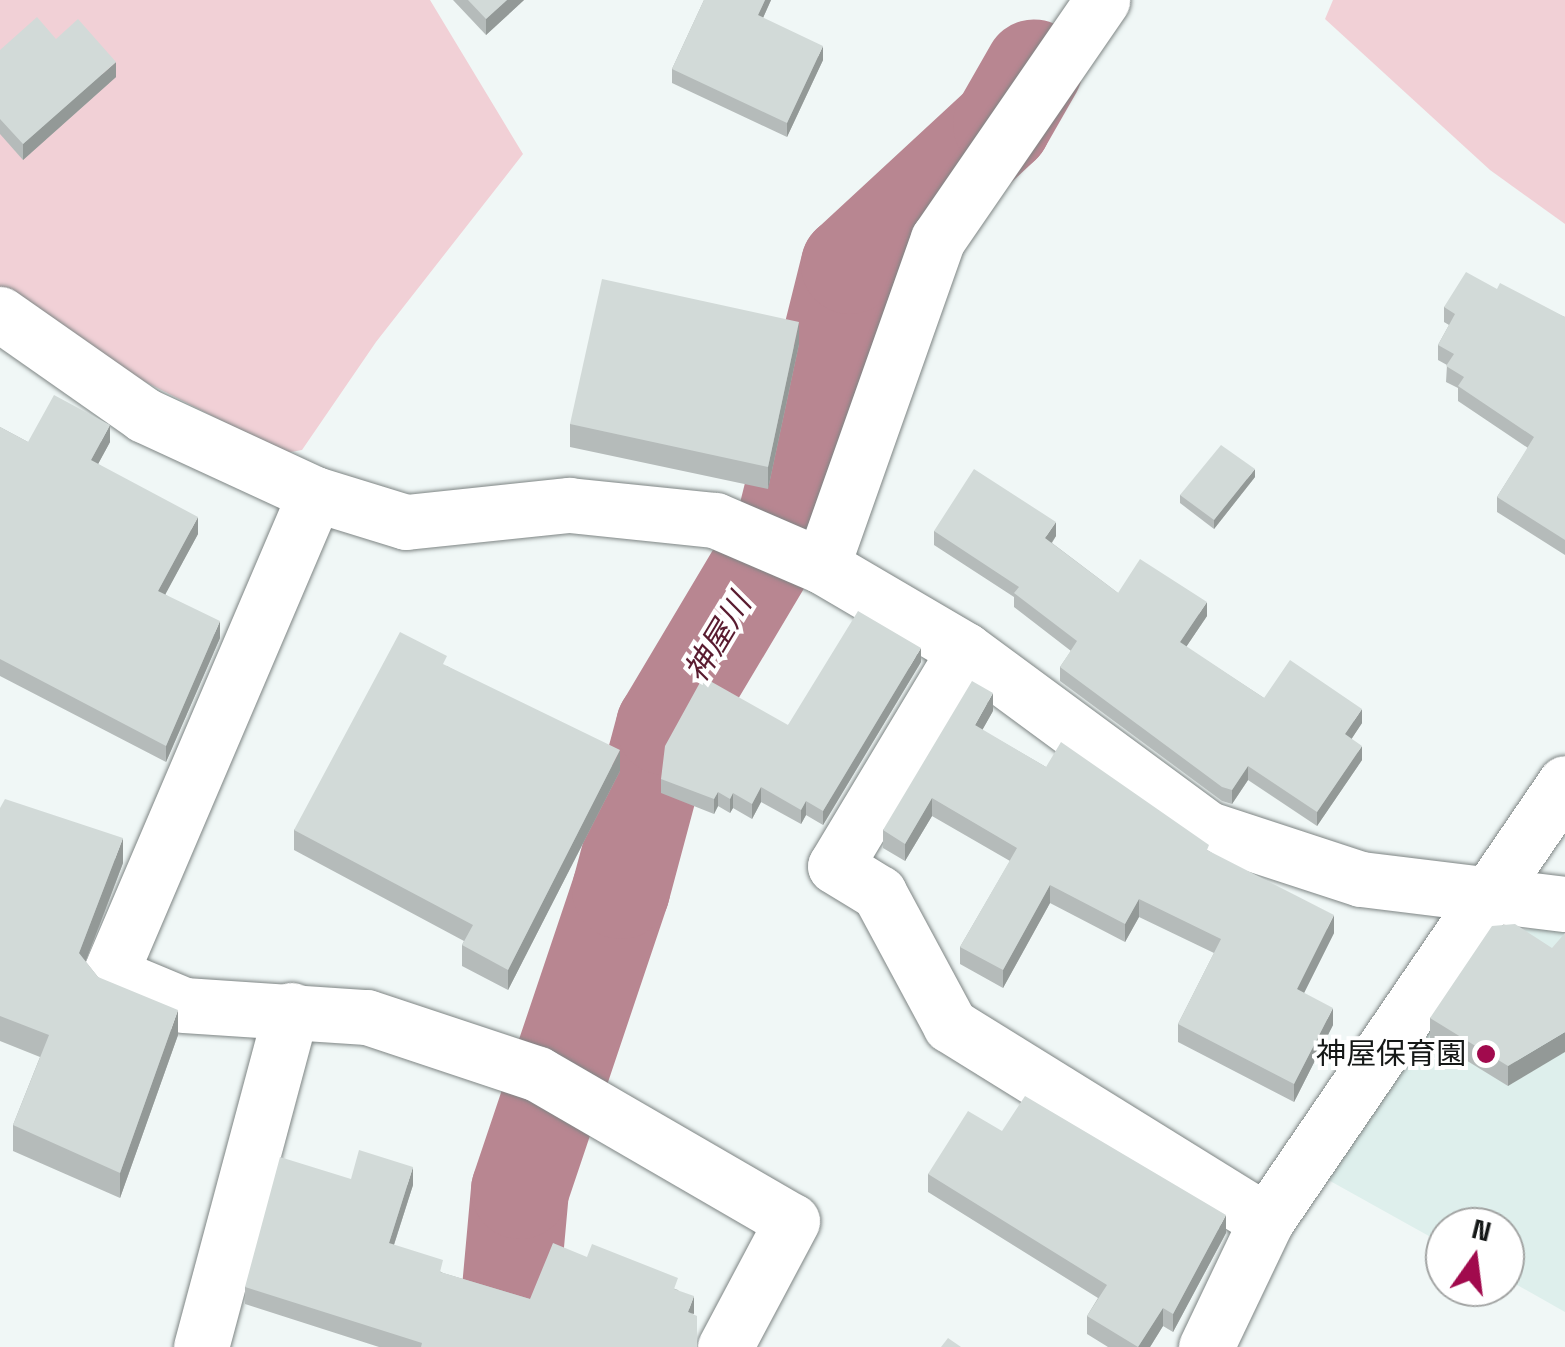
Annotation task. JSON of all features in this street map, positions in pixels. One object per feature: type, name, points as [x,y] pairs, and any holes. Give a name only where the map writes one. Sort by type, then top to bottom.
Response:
[{"type":"street","points":[[822,566],[938,239],[1102,0]]},
{"type":"street","points":[[0,314],[144,416],[315,494],[406,522],[569,506],[714,520],[822,566],[964,650],[1208,829],[1361,880],[1488,891],[1565,904]]},
{"type":"street","points":[[315,494],[110,974],[184,1006],[367,1017],[538,1074],[792,1221],[724,1347]]},
{"type":"street","points":[[964,650],[835,866],[879,894],[950,1024],[1266,1221]]},
{"type":"street","points":[[1206,1347],[1266,1221],[1488,891],[1565,784]]},
{"type":"street","points":[[201,1347],[291,1010]]},
{"type":"shaded area","points":[[0,0],[430,0],[523,154],[376,342],[302,450],[285,453],[79,348],[0,288]]},
{"type":"shaded area","points":[[1333,0],[1565,0],[1565,224],[1490,170],[1325,19]]},
{"type":"shaded area","name":"神屋保育園","points":[[1565,927],[1565,1312],[1525,1289],[1525,1207],[1425,1207],[1425,1234],[1323,1177],[1490,932]]},
{"type":"building","points":[[468,0],[507,0],[486,19]]},
{"type":"building","points":[[704,0],[765,0],[758,15],[823,46],[787,123],[672,69]]},
{"type":"building","points":[[37,17],[56,39],[78,19],[116,62],[23,144],[0,119],[0,50]]},
{"type":"building","points":[[1466,272],[1497,289],[1500,283],[1565,317],[1565,540],[1497,497],[1534,437],[1458,386],[1464,377],[1446,366],[1454,354],[1438,345],[1455,314],[1444,307]]},
{"type":"building","points":[[602,279],[799,322],[768,467],[570,424]]},
{"type":"building","points":[[54,395],[110,425],[91,460],[198,517],[158,591],[220,621],[166,746],[0,659],[0,427],[28,442]]},
{"type":"building","points":[[1221,445],[1255,469],[1214,520],[1180,495]]},
{"type":"building","points":[[974,469],[1056,522],[1045,538],[1118,593],[1140,559],[1207,602],[1180,642],[1264,698],[1290,660],[1362,709],[1345,734],[1362,746],[1317,812],[1248,766],[1232,790],[1222,787],[1060,667],[1077,641],[1014,593],[1019,587],[934,531]]},
{"type":"building","points":[[858,611],[921,648],[823,811],[806,801],[801,810],[761,787],[752,804],[733,793],[730,799],[718,792],[714,799],[661,779],[665,746],[703,677],[788,725]]},
{"type":"building","points":[[400,632],[447,656],[443,664],[620,750],[508,970],[462,945],[473,925],[294,830]]},
{"type":"building","points":[[972,681],[993,693],[975,725],[1046,767],[1061,742],[1209,845],[1207,850],[1334,915],[1297,989],[1333,1008],[1294,1084],[1178,1024],[1221,939],[1139,899],[1125,924],[1050,885],[1003,970],[960,947],[1017,848],[932,798],[905,844],[883,830]]},
{"type":"building","points":[[5,799],[123,838],[79,953],[98,977],[178,1010],[120,1173],[13,1125],[49,1035],[0,1016],[0,808]]},
{"type":"building","points":[[1515,924],[1552,948],[1565,933],[1565,1032],[1508,1066],[1430,1018],[1492,926]]},
{"type":"building","points":[[1025,1096],[1226,1215],[1173,1314],[1163,1308],[1138,1347],[1087,1316],[1107,1285],[928,1174],[968,1111],[1002,1131]]},
{"type":"building","points":[[359,1150],[413,1167],[389,1243],[443,1260],[440,1272],[530,1299],[553,1243],[587,1257],[592,1244],[678,1278],[674,1289],[694,1296],[688,1312],[697,1316],[697,1347],[421,1347],[422,1343],[245,1287],[280,1157],[351,1179]]},
{"type":"building","points":[[948,1338],[961,1347],[941,1347]]},
{"type":"waterway","name":"神屋川","points":[[495,1347],[509,1311],[520,1190],[621,890],[665,726],[785,525],[850,265],[1002,124],[1034,68]]},
{"type":"place","name":"神屋保育園","points":[[1486,1054]]}]
